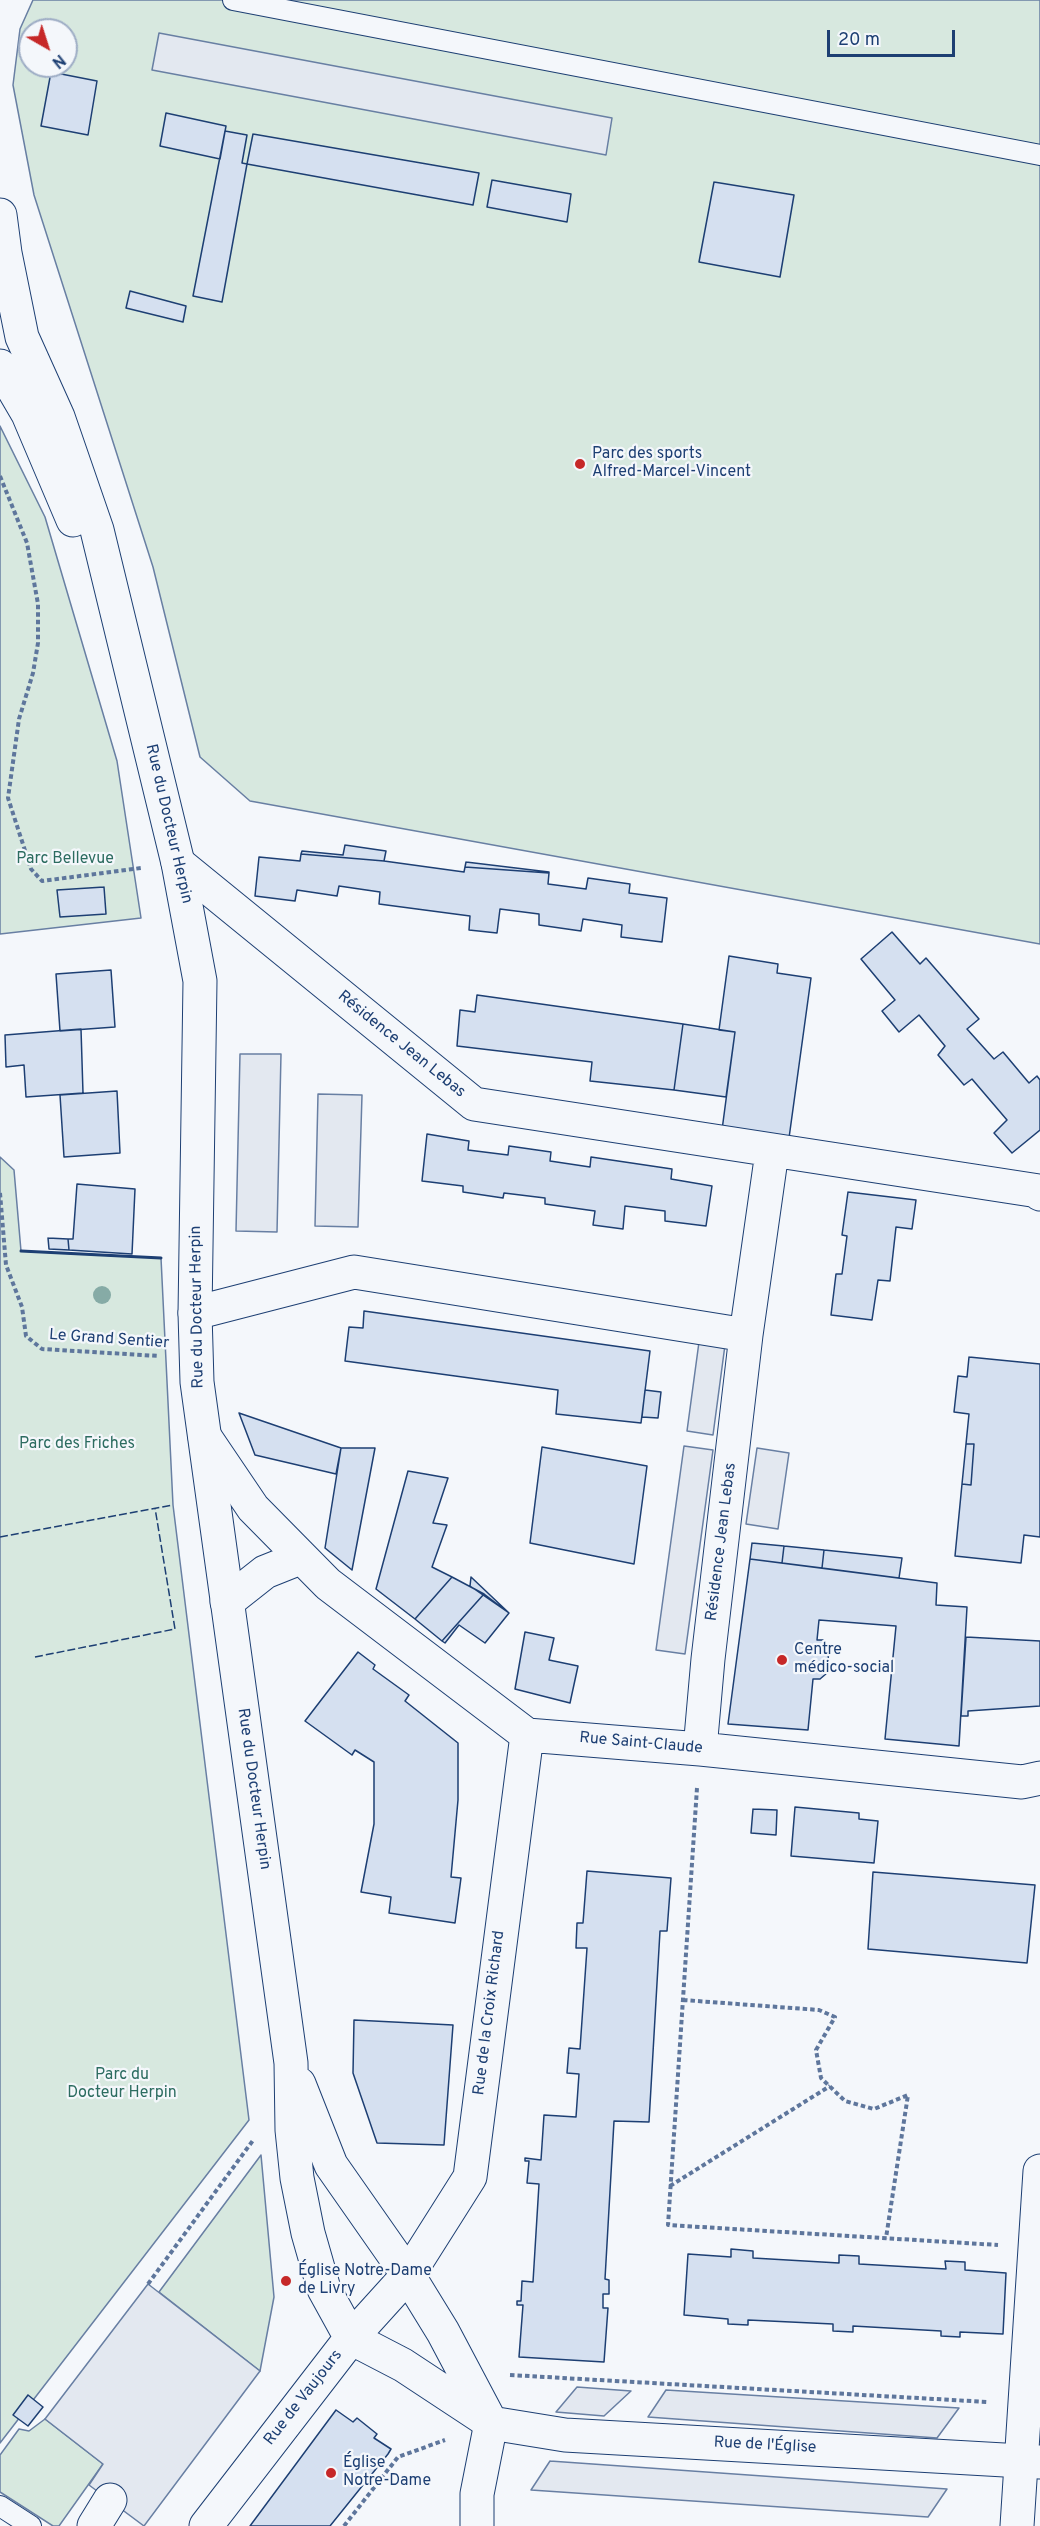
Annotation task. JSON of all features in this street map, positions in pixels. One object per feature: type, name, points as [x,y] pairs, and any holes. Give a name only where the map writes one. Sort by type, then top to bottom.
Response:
[{"type":"street","name":"Rue du Docteur Herpin","points":[[0,215],[5,253],[22,337],[58,417],[94,519],[122,625],[178,863],[200,981],[196,1357],[227,1602],[291,2063],[292,2130],[297,2178],[308,2233],[324,2289],[351,2338]]},
{"type":"street","points":[[0,291],[22,337]]},
{"type":"street","name":"Rue du Docteur Herpin","points":[[0,366],[27,414],[122,625]]},
{"type":"street","name":"Résidence Jean Lebas","points":[[178,863],[474,1104],[772,1152],[1038,1191],[1040,1194]]},
{"type":"street","name":"Résidence Jean Lebas","points":[[700,1749],[708,1659],[746,1335],[772,1152]]},
{"type":"street","points":[[195,1313],[354,1272],[746,1335]]},
{"type":"street","points":[[205,1437],[253,1508],[328,1584],[527,1735]]},
{"type":"street","points":[[227,1602],[266,1572],[300,1558]]},
{"type":"street","name":"Rue Saint-Claude","points":[[527,1735],[700,1749],[1022,1782],[1040,1778]]},
{"type":"street","name":"Rue de la Croix Richard","points":[[408,2275],[470,2177],[527,1735]]},
{"type":"street","name":"Rue du Docteur Herpin","points":[[291,2063],[331,2165],[408,2275],[443,2332],[491,2423]]},
{"type":"street","points":[[1017,2526],[1030,2461],[1024,2404],[1040,2171]]},
{"type":"street","name":"Rue de Vaujours","points":[[206,2526],[351,2338],[408,2275]]},
{"type":"street","points":[[351,2338],[403,2365],[491,2423],[477,2494],[477,2526]]},
{"type":"street","name":"Rue de l'Église","points":[[491,2423],[565,2435],[1030,2461]]},
{"type":"lane","points":[[232,0],[1040,155]]},
{"type":"lane","points":[[0,2506],[31,2526]]},
{"type":"path","points":[[0,476],[27,543],[38,604],[38,643],[33,673],[19,719],[8,798],[31,869],[42,880],[178,863]]},
{"type":"path","name":"Le Grand Sentier","points":[[0,1193],[6,1265],[22,1307],[26,1336],[42,1349],[196,1357]]},
{"type":"path","points":[[700,1749],[668,2225],[1035,2247]]},
{"type":"path","points":[[683,2000],[819,2010],[835,2017],[816,2050],[822,2078],[845,2101],[874,2109],[908,2095],[886,2238]]},
{"type":"path","points":[[670,2186],[830,2086]]},
{"type":"path","points":[[148,2284],[256,2136]]},
{"type":"path","points":[[464,2373],[1024,2404]]},
{"type":"path","points":[[344,2526],[398,2457],[491,2423]]},
{"type":"green space","name":"Parc des sports Alfred-Marcel-Vincent","points":[[33,0],[1040,0],[1040,944],[250,801],[200,757],[153,567],[34,195],[13,85],[18,45],[18,78],[78,78],[78,18],[25,18]]},
{"type":"green space","name":"Parc Bellevue","points":[[0,426],[45,517],[117,761],[141,918],[0,934]]},
{"type":"green space","name":"Parc du Docteur Herpin","points":[[0,1157],[14,1170],[21,1251],[161,1258],[173,1505],[249,2120],[0,2443]]},
{"type":"green space","points":[[261,2155],[274,2297],[260,2371],[159,2292]]},
{"type":"green space","points":[[45,2419],[103,2464],[59,2526],[53,2526],[0,2492],[0,2455],[19,2429],[29,2431]]},
{"type":"shaded area","points":[[159,33],[612,118],[606,155],[152,70]]},
{"type":"shaded area","points":[[240,1054],[281,1054],[277,1232],[236,1231]]},
{"type":"shaded area","points":[[318,1094],[362,1095],[358,1227],[315,1226]]},
{"type":"shaded area","points":[[699,1342],[725,1345],[713,1435],[687,1431]]},
{"type":"shaded area","points":[[684,1446],[713,1450],[685,1654],[656,1650]]},
{"type":"shaded area","points":[[757,1448],[789,1453],[778,1529],[746,1524]]},
{"type":"shaded area","points":[[148,2284],[260,2371],[144,2526],[89,2485],[103,2464],[45,2419]]},
{"type":"shaded area","points":[[577,2387],[631,2391],[604,2416],[556,2412]]},
{"type":"shaded area","points":[[666,2390],[959,2408],[937,2438],[648,2417]]},
{"type":"shaded area","points":[[550,2461],[947,2489],[928,2517],[531,2490]]},
{"type":"building","points":[[78,77],[97,81],[88,135],[41,126],[50,78]]},
{"type":"building","points":[[166,113],[226,126],[220,159],[160,146]]},
{"type":"building","points":[[225,131],[247,135],[242,163],[247,164],[222,302],[193,296]]},
{"type":"building","points":[[253,134],[479,173],[473,205],[247,164]]},
{"type":"building","points":[[492,180],[571,194],[567,222],[487,207]]},
{"type":"building","points":[[714,182],[794,195],[780,277],[699,262]]},
{"type":"building","points":[[130,291],[186,306],[183,322],[126,308]]},
{"type":"building","points":[[345,845],[386,851],[384,861],[301,854],[302,851],[343,855]]},
{"type":"building","points":[[301,854],[384,861],[464,872],[465,867],[549,873],[548,884],[586,889],[588,878],[630,884],[629,893],[667,898],[662,942],[621,937],[622,925],[583,919],[581,931],[539,925],[539,914],[500,909],[497,933],[469,930],[470,916],[379,904],[380,892],[339,886],[337,896],[297,890],[295,901],[255,896],[259,857],[300,861]]},
{"type":"building","points":[[466,862],[549,872],[549,873],[465,867]]},
{"type":"building","points":[[104,887],[106,914],[60,917],[57,890]]},
{"type":"building","points":[[892,932],[920,964],[926,958],[979,1019],[967,1029],[994,1059],[1003,1052],[1029,1083],[1037,1076],[1040,1080],[1040,1130],[1012,1153],[994,1133],[1007,1120],[972,1079],[964,1085],[938,1055],[945,1046],[919,1015],[899,1032],[882,1011],[895,1000],[861,959]]},
{"type":"building","points":[[729,956],[778,964],[777,973],[811,978],[789,1138],[722,1130],[735,1032],[719,1030]]},
{"type":"building","points":[[111,970],[115,1027],[60,1031],[56,974]]},
{"type":"building","points":[[477,995],[683,1024],[674,1090],[590,1081],[592,1062],[457,1046],[460,1010],[475,1012]]},
{"type":"building","points":[[683,1024],[735,1032],[726,1097],[674,1090]]},
{"type":"building","points":[[81,1029],[83,1093],[26,1097],[24,1065],[6,1067],[5,1035]]},
{"type":"building","points":[[117,1091],[120,1153],[64,1157],[60,1095]]},
{"type":"building","points":[[427,1134],[469,1141],[468,1150],[508,1155],[509,1146],[551,1152],[550,1161],[590,1167],[591,1157],[672,1169],[671,1179],[712,1186],[706,1226],[665,1221],[665,1211],[625,1206],[623,1229],[593,1225],[595,1211],[545,1204],[545,1198],[504,1193],[503,1198],[463,1192],[463,1186],[422,1181]]},
{"type":"building","points":[[77,1184],[135,1189],[132,1254],[69,1250],[68,1239],[73,1239]]},
{"type":"building","points":[[848,1192],[916,1200],[912,1229],[896,1227],[890,1281],[878,1280],[872,1320],[831,1315],[836,1274],[842,1274],[847,1236],[842,1235]]},
{"type":"building","points":[[48,1238],[68,1239],[69,1250],[49,1249]]},
{"type":"building","points":[[364,1311],[650,1351],[641,1423],[556,1414],[558,1390],[345,1361],[349,1327],[363,1328]]},
{"type":"building","points":[[969,1357],[1040,1364],[1040,1537],[1024,1535],[1021,1563],[955,1556],[962,1484],[971,1485],[974,1444],[966,1444],[969,1414],[954,1412],[958,1376],[967,1377]]},
{"type":"building","points":[[645,1390],[661,1392],[658,1418],[642,1417]]},
{"type":"building","points":[[239,1413],[341,1448],[336,1474],[255,1455]]},
{"type":"building","points":[[966,1444],[974,1444],[971,1485],[962,1484]]},
{"type":"building","points":[[542,1447],[647,1466],[634,1564],[530,1543]]},
{"type":"building","points":[[341,1448],[375,1448],[352,1570],[325,1548]]},
{"type":"building","points":[[408,1471],[448,1478],[433,1523],[447,1525],[432,1567],[452,1577],[415,1619],[376,1589]]},
{"type":"building","points":[[752,1543],[784,1546],[782,1563],[750,1559]]},
{"type":"building","points":[[784,1546],[824,1550],[822,1568],[782,1563]]},
{"type":"building","points":[[824,1550],[902,1558],[899,1578],[822,1568]]},
{"type":"building","name":"Centre médico-social","points":[[750,1559],[937,1583],[936,1605],[967,1607],[959,1746],[885,1739],[896,1626],[819,1620],[817,1640],[823,1640],[829,1648],[827,1673],[820,1679],[813,1679],[808,1730],[728,1724]]},
{"type":"building","points":[[452,1577],[484,1594],[442,1641],[415,1619]]},
{"type":"building","points":[[471,1577],[509,1613],[470,1586]]},
{"type":"building","points":[[484,1594],[509,1613],[485,1643],[459,1625],[445,1643],[442,1641]]},
{"type":"building","points":[[525,1632],[554,1638],[549,1660],[578,1666],[570,1703],[515,1689]]},
{"type":"building","points":[[966,1637],[1040,1641],[1040,1706],[968,1711],[968,1716],[961,1716]]},
{"type":"building","points":[[358,1652],[375,1665],[373,1669],[409,1695],[405,1701],[458,1743],[458,1800],[451,1877],[461,1878],[455,1923],[389,1913],[391,1897],[361,1892],[374,1824],[374,1762],[355,1750],[352,1755],[305,1721]]},
{"type":"building","points":[[795,1807],[859,1813],[859,1819],[878,1821],[874,1863],[791,1856]]},
{"type":"building","points":[[753,1809],[777,1810],[776,1835],[751,1833]]},
{"type":"building","points":[[587,1871],[671,1878],[667,1931],[660,1931],[649,2122],[614,2121],[605,2279],[609,2280],[609,2294],[603,2294],[603,2308],[608,2308],[604,2362],[519,2357],[523,2305],[517,2305],[517,2301],[521,2301],[522,2281],[533,2282],[539,2184],[527,2183],[529,2161],[525,2161],[525,2158],[541,2160],[544,2115],[576,2117],[579,2074],[567,2073],[569,2048],[580,2049],[587,1948],[576,1948],[577,1923],[583,1923]]},
{"type":"building","points":[[873,1872],[1035,1885],[1027,1963],[868,1949]]},
{"type":"building","points":[[354,2020],[453,2025],[444,2145],[377,2143],[353,2073]]},
{"type":"building","points":[[731,2249],[753,2251],[753,2258],[839,2263],[839,2255],[859,2256],[859,2264],[946,2269],[945,2261],[965,2262],[965,2270],[1006,2273],[1003,2334],[960,2332],[960,2337],[941,2336],[941,2331],[853,2326],[853,2332],[833,2331],[833,2324],[748,2320],[748,2325],[728,2324],[728,2319],[684,2315],[688,2254],[731,2257]]},
{"type":"building","points":[[28,2395],[43,2407],[28,2426],[13,2415]]},
{"type":"building","name":"Église Notre-Dame","points":[[336,2410],[353,2422],[357,2418],[377,2434],[374,2438],[391,2449],[388,2454],[330,2526],[250,2526]]},
{"type":"fence","points":[[0,1537],[173,1505]]},
{"type":"fence","points":[[35,1657],[175,1629],[155,1508]]},
{"type":"wall","points":[[21,1251],[161,1258]]},
{"type":"place","name":"Parc des sports Alfred-Marcel-Vincent","points":[[580,464]]},
{"type":"place","name":"Centre médico-social","points":[[782,1660]]},
{"type":"place","name":"Église Notre-Dame de Livry","points":[[286,2281]]},
{"type":"place","name":"Église Notre-Dame","points":[[331,2473]]},
{"type":"park label","name":"Parc des Friches","points":[[77,1445]]}]
